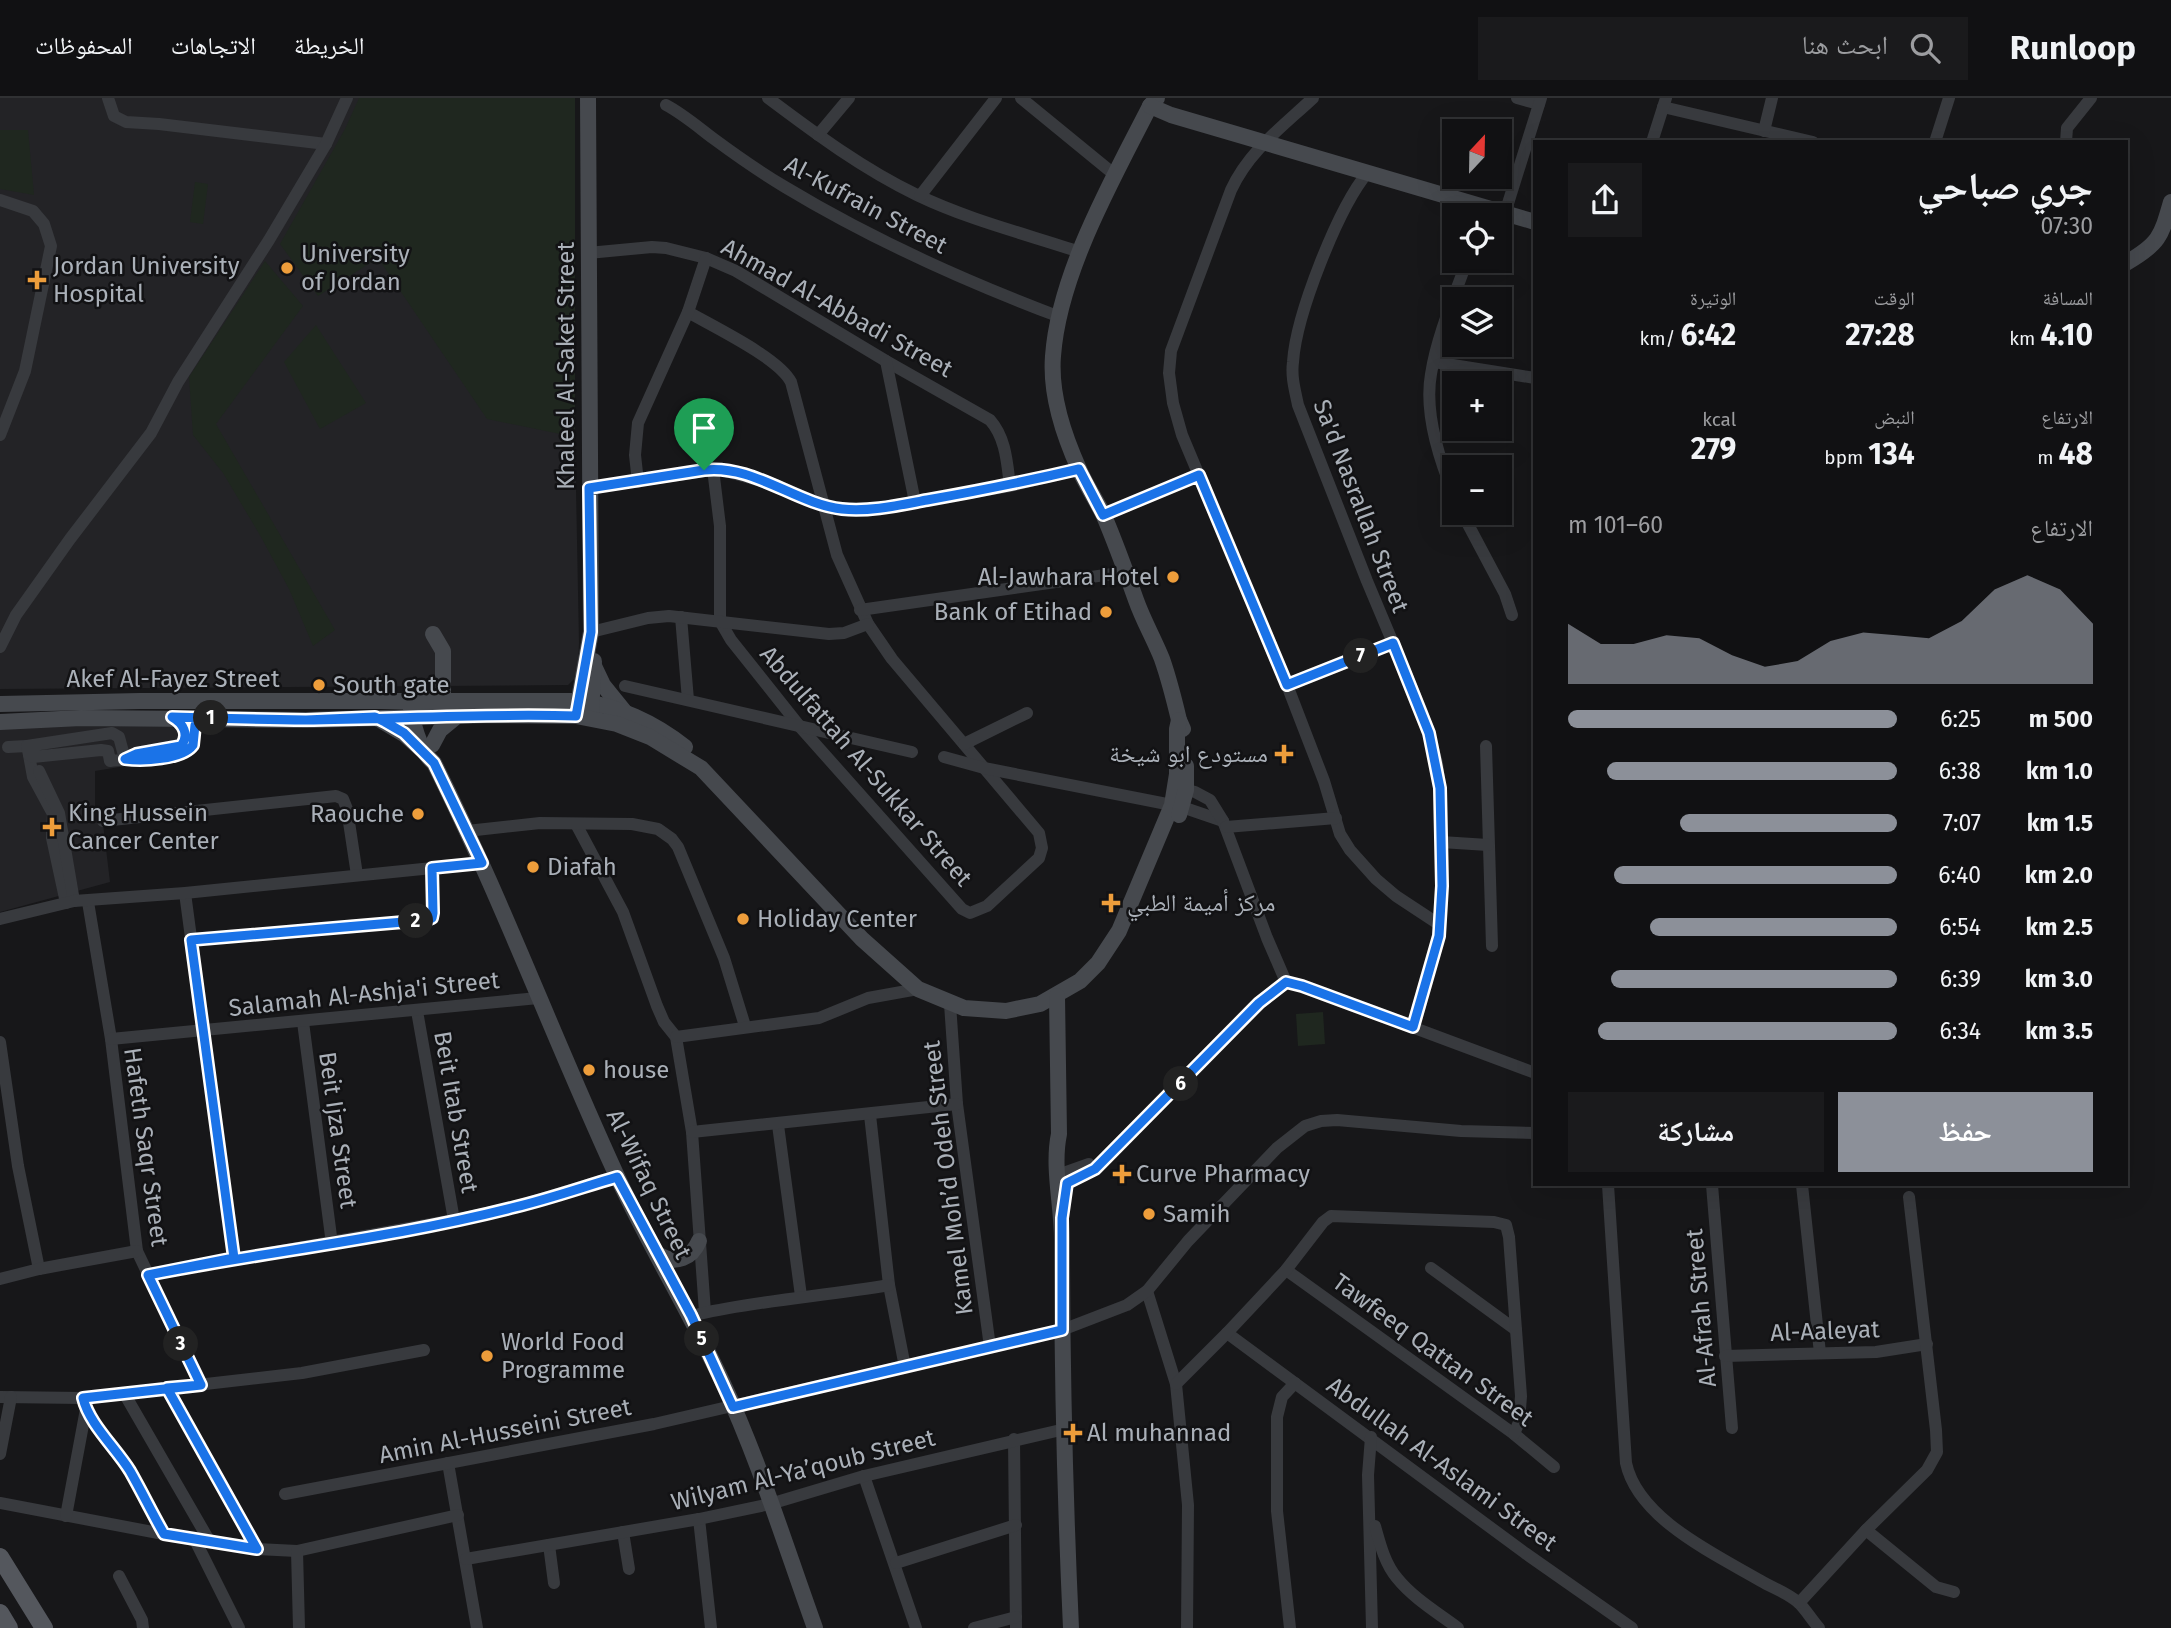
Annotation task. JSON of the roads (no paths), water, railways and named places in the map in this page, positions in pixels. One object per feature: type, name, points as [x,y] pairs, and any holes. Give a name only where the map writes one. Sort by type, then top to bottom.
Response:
[{"type":"main road","name":"Khaleel Al-Saket Street","points":[[584,709],[591,634],[588,98]]},
{"type":"main road","name":"Akef Al-Fayez Street","points":[[0,704],[140,701],[416,708],[457,716],[584,709],[650,737],[701,768],[862,939],[918,989],[950,1004],[978,1011],[1006,1011],[1040,1004],[1056,996],[1080,981],[1098,963],[1129,910],[1139,902],[1177,806],[1181,789],[1183,729],[1161,657],[1103,515],[1079,469],[1063,428],[1052,357],[1066,291],[1080,252],[1115,175],[1154,102]]},
{"type":"main road","points":[[1154,102],[1171,115],[1368,172],[1461,203]]},
{"type":"main road","points":[[2128,260],[2164,242],[2163,230],[2171,202]]},
{"type":"main road","points":[[1512,215],[1533,221]]},
{"type":"main road","points":[[433,634],[443,651],[443,701]]},
{"type":"main road","name":"Khaleel Al-Saket Street","points":[[584,709],[594,666],[591,634]]},
{"type":"main road","points":[[594,666],[603,685],[626,713]]},
{"type":"main road","name":"Akef Al-Fayez Street","points":[[0,722],[43,718],[306,720],[375,717],[443,701],[584,709],[626,713],[671,736],[696,757],[701,768]]},
{"type":"main road","name":"Al-Wifaq Street","points":[[416,708],[430,753],[482,863],[617,1177],[659,1255],[698,1314],[815,1628]]},
{"type":"main road","points":[[375,717],[404,733],[430,753],[440,730],[457,716]]},
{"type":"main road","points":[[1056,996],[1059,1134],[1063,1144],[1062,1330],[1071,1628]]},
{"type":"main road","points":[[659,1255],[672,1260],[686,1257],[692,1253],[699,1241]]},
{"type":"main road","points":[[0,1557],[44,1628]]},
{"type":"main road","points":[[0,1613],[9,1628]]},
{"type":"street","points":[[108,98],[114,116],[126,122],[326,144]]},
{"type":"street","points":[[0,647],[16,615],[151,433],[178,383],[326,144],[347,98]]},
{"type":"street","points":[[768,98],[879,175],[920,197],[1080,252]]},
{"type":"street","points":[[818,135],[849,98]]},
{"type":"street","points":[[920,197],[996,98]]},
{"type":"street","points":[[1021,98],[1115,175]]},
{"type":"street","points":[[1312,98],[1263,142],[1239,173],[1231,190],[1171,351],[1169,373],[1172,403],[1199,475],[1287,685],[1344,842],[1362,865],[1396,896],[1440,925]]},
{"type":"street","points":[[1508,203],[1540,101],[1517,98]]},
{"type":"street","points":[[1755,134],[1772,98]]},
{"type":"street","points":[[1937,140],[1949,98]]},
{"type":"street","points":[[2066,140],[2067,128],[2091,98]]},
{"type":"street","points":[[1653,140],[1664,103],[1755,134],[1798,140]]},
{"type":"street","name":"Al-Kufrain Street","points":[[666,105],[774,180],[884,243],[991,291],[1060,317]]},
{"type":"street","name":"Sa'd Nasrallah Street","points":[[1368,172],[1355,190],[1331,240],[1307,304],[1295,342],[1293,380],[1298,405],[1418,701],[1434,748],[1440,788],[1440,925],[1434,961],[1413,1027]]},
{"type":"street","points":[[0,200],[33,211],[44,224],[51,246],[25,371],[0,435]]},
{"type":"street","name":"Ahmad Al-Abbadi Street","points":[[588,253],[666,248],[706,258],[736,271],[990,420],[1002,442],[1010,486]]},
{"type":"street","points":[[638,482],[635,455],[638,423],[688,312],[706,258]]},
{"type":"street","points":[[1442,458],[1432,420],[1430,374],[1463,273]]},
{"type":"street","name":"Abdulfattah Al-Sukkar Street","points":[[688,312],[787,373],[837,555],[860,610],[892,659],[1039,833],[1042,853],[1039,858],[987,906],[966,912],[801,728],[739,652],[720,621]]},
{"type":"street","points":[[886,361],[915,502]]},
{"type":"street","points":[[1434,362],[1533,378]]},
{"type":"street","points":[[713,469],[720,526],[720,621]]},
{"type":"street","points":[[589,488],[724,469],[776,485],[823,505],[858,509],[1010,486],[1079,469]]},
{"type":"street","points":[[1103,515],[1199,475]]},
{"type":"street","points":[[1468,525],[1505,594],[1512,614]]},
{"type":"street","points":[[860,610],[1126,572]]},
{"type":"street","points":[[0,631],[16,615]]},
{"type":"street","points":[[681,617],[688,700]]},
{"type":"street","points":[[591,634],[648,618],[681,617],[829,634],[844,633],[868,624]]},
{"type":"street","points":[[1287,685],[1393,643]]},
{"type":"street","points":[[625,685],[912,752]]},
{"type":"street","points":[[964,744],[1027,713]]},
{"type":"street","points":[[125,759],[136,754],[181,746],[186,738],[184,730],[172,717]]},
{"type":"street","points":[[8,747],[30,753],[101,750],[107,751],[110,761],[138,760],[185,753],[193,745],[195,725],[205,718]]},
{"type":"street","points":[[30,753],[112,733],[119,737],[125,759]]},
{"type":"street","points":[[1486,746],[1492,946]]},
{"type":"street","name":"Hafeth Saqr Street","points":[[30,753],[59,813],[76,902],[111,1039],[137,1251],[201,1385]]},
{"type":"street","points":[[944,757],[984,768],[1177,806],[1224,824],[1336,818]]},
{"type":"street","points":[[1181,789],[1210,800],[1224,824],[1256,912],[1286,982]]},
{"type":"street","points":[[103,821],[336,796],[344,799],[347,809],[356,875]]},
{"type":"street","points":[[467,831],[540,823],[607,823],[650,827],[666,833],[673,839],[724,958],[745,1026]]},
{"type":"street","points":[[576,824],[623,912],[664,1022],[676,1037],[691,1132],[699,1241],[698,1314],[801,1296],[843,1293],[889,1285]]},
{"type":"street","points":[[1441,842],[1488,845]]},
{"type":"street","points":[[0,919],[76,902],[482,863]]},
{"type":"street","points":[[191,940],[427,920],[432,918],[433,913],[432,868]]},
{"type":"street","points":[[185,893],[234,1258]]},
{"type":"street","points":[[1286,982],[1533,1072]]},
{"type":"street","points":[[1063,1179],[1095,1169],[1259,1003],[1286,982]]},
{"type":"street","points":[[676,1037],[819,1018],[868,998],[918,989]]},
{"type":"street","name":"Salamah Al-Ashja'i Street","points":[[111,1039],[538,998]]},
{"type":"street","name":"Kamel Moh’d Odeh Street","points":[[950,1004],[957,1104],[990,1347]]},
{"type":"street","name":"Beit Itab Street","points":[[417,1011],[454,1220]]},
{"type":"street","name":"Beit Ijza Street","points":[[303,1022],[332,1244]]},
{"type":"street","points":[[0,1042],[18,1166],[39,1269]]},
{"type":"street","points":[[691,1132],[778,1125],[957,1104]]},
{"type":"street","points":[[870,1115],[889,1285],[905,1367]]},
{"type":"street","name":"Amin Al-Husseini Street","points":[[285,1494],[733,1407],[1062,1330],[1127,1305],[1147,1291],[1188,1241],[1277,1148],[1305,1126],[1321,1121],[1512,1134],[1533,1133]]},
{"type":"street","points":[[778,1125],[801,1296]]},
{"type":"street","points":[[148,1275],[454,1220],[515,1207],[617,1177]]},
{"type":"street","points":[[1608,1186],[1629,1476],[1635,1488],[1658,1515],[1703,1546],[1799,1603],[1819,1628]]},
{"type":"street","name":"Al-Afrah Street","points":[[1712,1186],[1732,1428]]},
{"type":"street","points":[[1802,1186],[1820,1353]]},
{"type":"street","points":[[1799,1603],[1866,1530],[1927,1470],[1937,1452],[1909,1197]]},
{"type":"street","points":[[1176,1384],[1286,1270],[1323,1222],[1331,1216],[1362,1215],[1504,1224],[1509,1237],[1521,1408],[1514,1433]]},
{"type":"street","points":[[0,1279],[137,1251]]},
{"type":"street","points":[[1431,1268],[1516,1330]]},
{"type":"street","name":"Tawfeeq Qattan Street","points":[[1286,1270],[1514,1433],[1554,1467]]},
{"type":"street","points":[[1147,1291],[1176,1384],[1188,1505],[1187,1628]]},
{"type":"street","name":"Abdullah Al-Aslami Street","points":[[1227,1333],[1465,1509],[1632,1628]]},
{"type":"street","name":"Al-Aaleyat","points":[[1725,1356],[1876,1352],[1927,1344]]},
{"type":"street","points":[[0,1454],[6,1397],[83,1398],[201,1385],[302,1373],[424,1350]]},
{"type":"street","points":[[1290,1628],[1277,1511],[1277,1417],[1282,1397],[1295,1383]]},
{"type":"street","points":[[167,1388],[257,1549]]},
{"type":"street","points":[[124,1393],[210,1542]]},
{"type":"street","points":[[66,1516],[86,1413],[83,1398]]},
{"type":"street","points":[[86,1413],[107,1437],[130,1472],[164,1534]]},
{"type":"street","name":"Wilyam Al-Ya’qoub Street","points":[[466,1559],[699,1520],[770,1504],[864,1476],[1065,1429]]},
{"type":"street","points":[[1371,1437],[1368,1475],[1373,1628]]},
{"type":"street","points":[[974,1628],[1016,1623],[1014,1439]]},
{"type":"street","points":[[448,1463],[477,1628]]},
{"type":"street","points":[[864,1476],[916,1628]]},
{"type":"street","points":[[0,1503],[195,1540],[257,1549],[297,1551],[458,1515]]},
{"type":"street","points":[[1371,1513],[1385,1559],[1396,1577],[1458,1628]]},
{"type":"street","points":[[699,1520],[712,1628]]},
{"type":"street","points":[[895,1563],[1016,1525]]},
{"type":"street","points":[[1866,1530],[1936,1587],[1954,1592]]},
{"type":"street","points":[[622,1532],[629,1569]]},
{"type":"street","points":[[195,1540],[239,1628]]},
{"type":"street","points":[[549,1545],[554,1583]]},
{"type":"street","points":[[297,1551],[299,1628]]},
{"type":"street","points":[[120,1576],[142,1620],[143,1628]]},
{"type":"place","name":"University of Jordan","points":[[287,268]]},
{"type":"place","name":"Jordan University Hospital","points":[[37,280]]},
{"type":"place","name":"Al-Jawhara Hotel","points":[[1173,577]]},
{"type":"place","name":"Bank of Etihad","points":[[1106,612]]},
{"type":"place","name":"South gate","points":[[319,685]]},
{"type":"place","name":"مستودع ابو شيخة","points":[[1284,754]]},
{"type":"place","name":"Raouche","points":[[418,814]]},
{"type":"place","name":"King Hussein Cancer Center","points":[[52,827]]},
{"type":"place","name":"Diafah","points":[[533,867]]},
{"type":"place","name":"مركز أميمة الطبي","points":[[1111,903]]},
{"type":"place","name":"Holiday Center","points":[[743,919]]},
{"type":"place","name":"house","points":[[589,1070]]},
{"type":"place","name":"Curve Pharmacy","points":[[1122,1174]]},
{"type":"place","name":"Samih","points":[[1149,1214]]},
{"type":"place","name":"World Food Programme","points":[[487,1356]]},
{"type":"place","name":"Al muhannad","points":[[1073,1433]]}]
